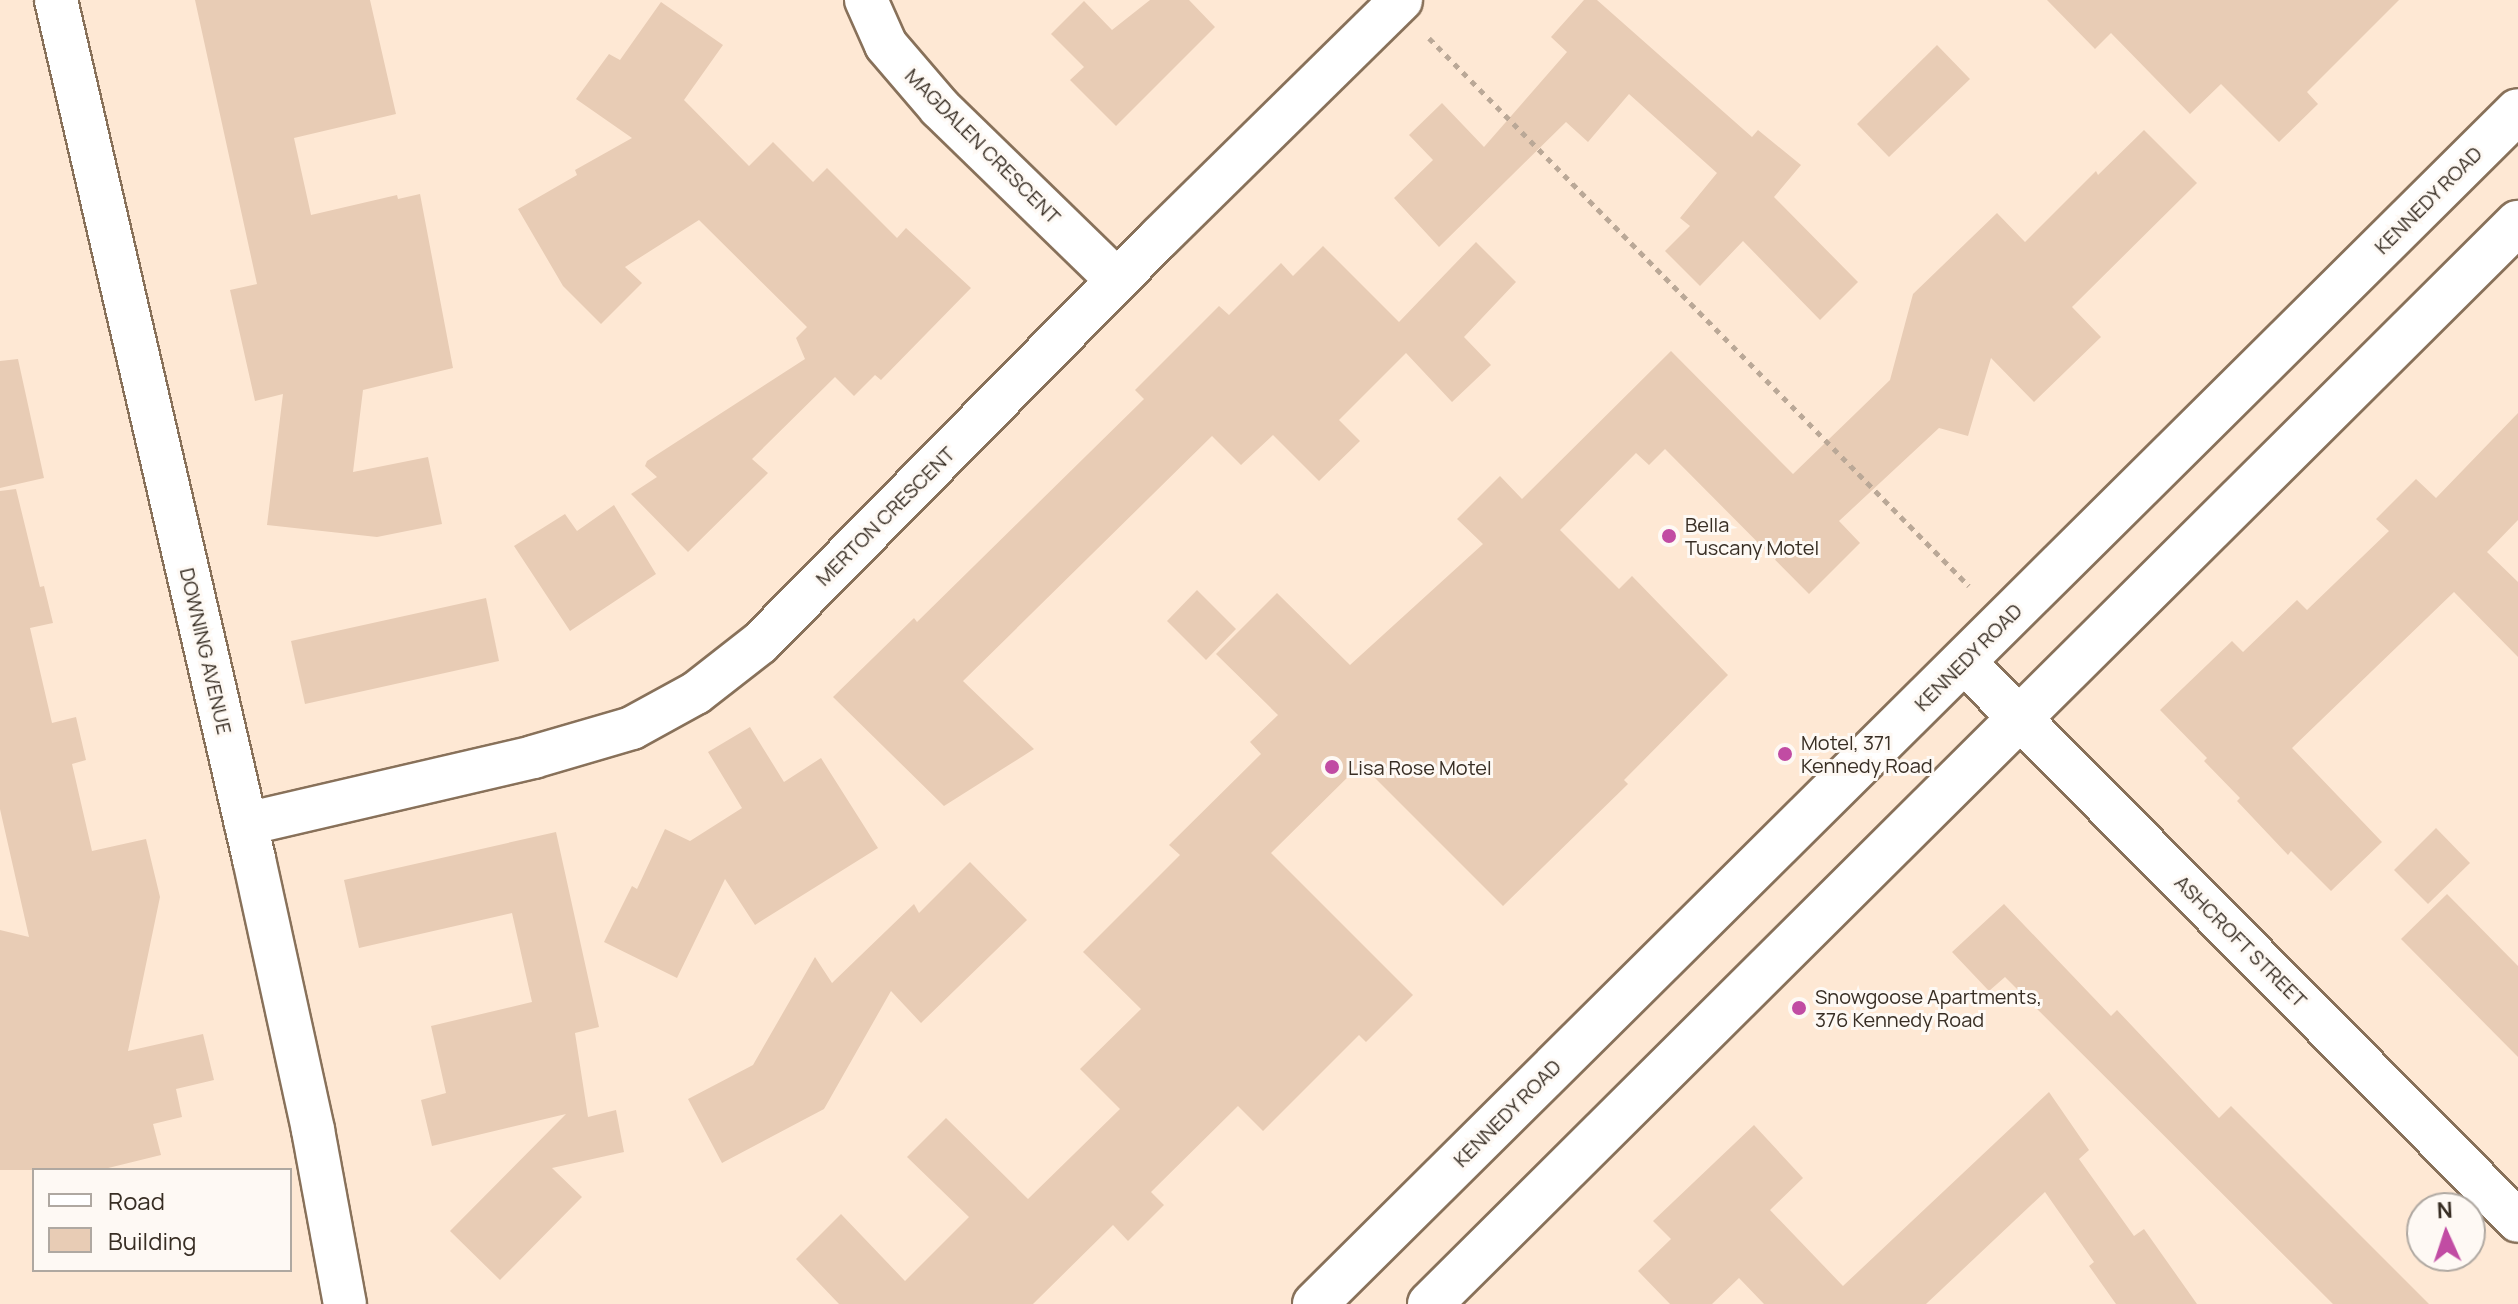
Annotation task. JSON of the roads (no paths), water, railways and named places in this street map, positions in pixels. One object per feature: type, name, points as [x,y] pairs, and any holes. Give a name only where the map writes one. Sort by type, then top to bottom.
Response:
[{"type":"main road","name":"KENNEDY ROAD","points":[[1315,1304],[2518,111]]},
{"type":"main road","points":[[1430,1304],[2518,223]]},
{"type":"street","name":"DOWNING AVENUE","points":[[56,0],[246,824],[313,1130],[345,1304]]},
{"type":"street","name":"MAGDALEN CRESCENT","points":[[866,0],[886,45],[940,108],[1117,280]]},
{"type":"street","name":"MERTON CRESCENT","points":[[246,824],[533,757],[632,728],[696,693],[760,643],[1117,280],[1396,6]]},
{"type":"street","name":"ASHCROFT STREET","points":[[1963,661],[2518,1221]]},
{"type":"place","name":"Bella Tuscany Motel","points":[[1669,536]]},
{"type":"place","name":"Motel, 371 Kennedy Road","points":[[1785,754]]},
{"type":"place","name":"Lisa Rose Motel","points":[[1332,767]]},
{"type":"place","name":"Snowgoose Apartments, 376 Kennedy Road","points":[[1799,1008]]}]
